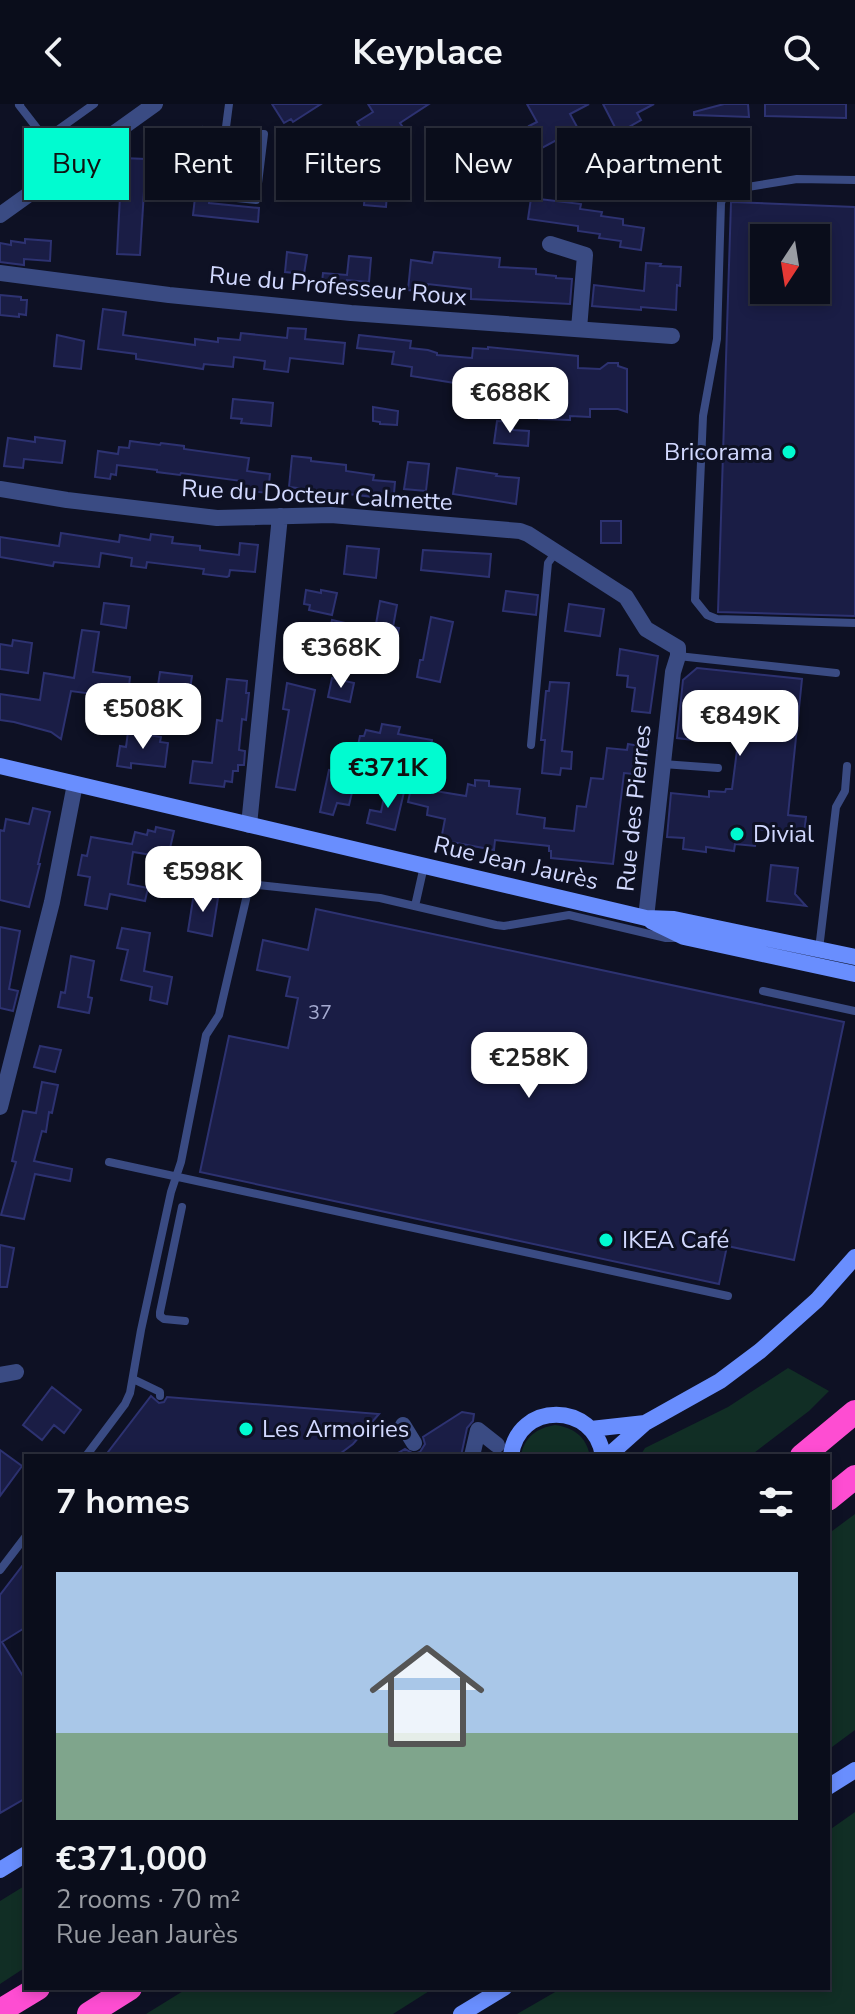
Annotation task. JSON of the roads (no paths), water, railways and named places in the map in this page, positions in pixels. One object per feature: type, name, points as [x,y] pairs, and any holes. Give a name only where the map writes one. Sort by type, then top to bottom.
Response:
[{"type":"highway","points":[[804,1454],[855,1412]]},
{"type":"highway","points":[[830,1497],[855,1477]]},
{"type":"highway","points":[[0,2011],[35,1990]]},
{"type":"highway","points":[[89,2014],[127,1990]]},
{"type":"main road","name":"Rue Jean Jaurès","points":[[0,766],[646,918],[674,919],[855,957]]},
{"type":"main road","name":"Rue Jean Jaurès","points":[[646,918],[684,937],[855,974]]},
{"type":"main road","points":[[608,1454],[645,1423],[720,1381],[760,1351],[817,1300],[855,1257]]},
{"type":"main road","points":[[504,1451],[535,1419],[565,1415],[591,1429],[605,1454]]},
{"type":"main road","points":[[591,1429],[645,1423]]},
{"type":"main road","points":[[830,1786],[855,1770]]},
{"type":"main road","points":[[0,1870],[24,1855]]},
{"type":"main road","points":[[461,2014],[501,1990]]},
{"type":"street","points":[[121,128],[155,104]]},
{"type":"street","points":[[0,215],[24,198]]},
{"type":"street","points":[[550,244],[585,255],[579,329]]},
{"type":"street","name":"Rue du Professeur Roux","points":[[0,273],[169,295],[337,312],[672,336]]},
{"type":"street","name":"Rue du Docteur Calmette","points":[[0,489],[217,518],[331,515],[520,531],[626,597],[641,624],[673,643],[678,648],[678,656]]},
{"type":"street","points":[[249,825],[280,516]]},
{"type":"street","name":"Rue des Pierres","points":[[646,918],[673,672],[678,656]]},
{"type":"street","points":[[0,1107],[52,902],[75,784]]},
{"type":"street","points":[[472,1454],[478,1430],[504,1451]]},
{"type":"lane","points":[[20,104],[37,128]]},
{"type":"lane","points":[[60,128],[94,104]]},
{"type":"lane","points":[[226,128],[229,104]]},
{"type":"lane","points":[[225,134],[264,134],[256,200],[217,196],[225,134]]},
{"type":"lane","points":[[855,180],[797,179],[729,190],[724,195],[721,203],[717,339],[703,416],[695,600],[707,615],[717,619],[855,623]]},
{"type":"lane","points":[[531,745],[548,563],[556,552]]},
{"type":"lane","points":[[678,656],[836,673]]},
{"type":"lane","points":[[663,764],[718,768]]},
{"type":"lane","points":[[819,950],[836,807],[845,791],[847,766]]},
{"type":"lane","points":[[415,906],[424,866]]},
{"type":"lane","points":[[88,1454],[130,1393],[206,1035],[219,1015],[247,895],[258,885],[380,898],[504,926],[569,915],[666,938],[684,937]]},
{"type":"lane","points":[[763,991],[855,1011]]},
{"type":"lane","points":[[109,1162],[728,1296]]},
{"type":"lane","points":[[182,1207],[160,1316],[185,1321]]},
{"type":"lane","points":[[133,1379],[160,1392],[160,1396]]},
{"type":"lane","points":[[0,1570],[24,1539]]},
{"type":"place","name":"Bricorama","points":[[789,452]]},
{"type":"place","name":"Divial","points":[[737,834]]},
{"type":"place","name":"IKEA Café","points":[[606,1240]]},
{"type":"place","name":"Les Armoiries","points":[[246,1429]]}]
